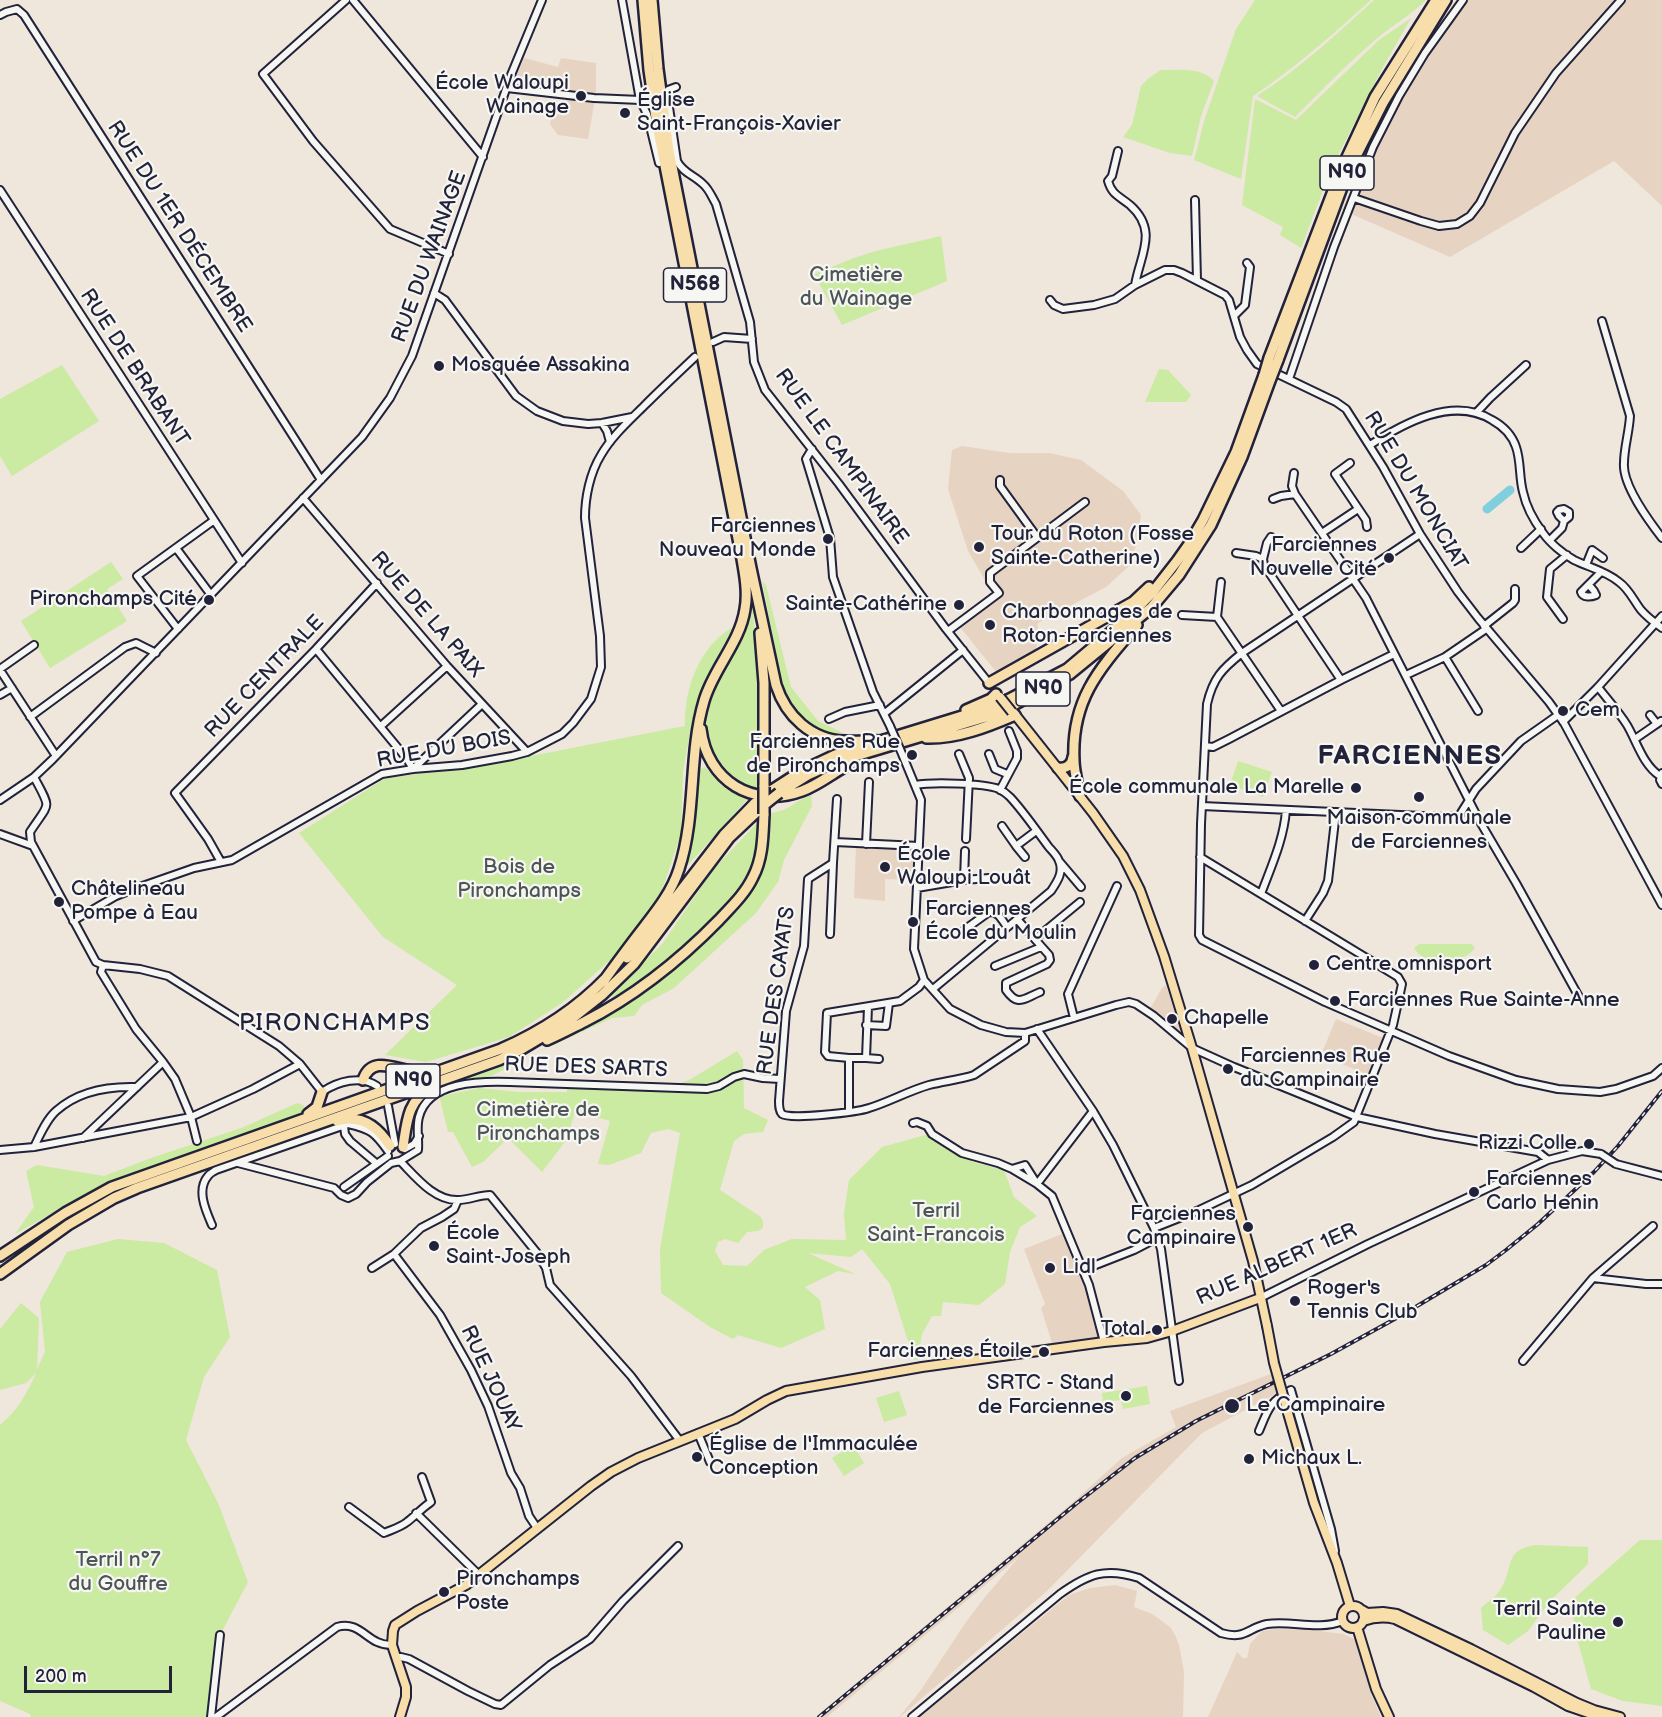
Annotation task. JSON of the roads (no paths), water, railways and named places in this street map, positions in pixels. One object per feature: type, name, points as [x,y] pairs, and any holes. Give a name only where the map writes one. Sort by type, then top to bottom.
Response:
[{"type":"highway","name":"N568","points":[[643,0],[649,70],[657,125],[742,559],[746,597],[742,621],[709,686],[700,715]]},
{"type":"highway","name":"N568","points":[[652,0],[669,151],[754,586]]},
{"type":"highway","name":"N90","points":[[1274,359],[1345,159],[1375,97],[1436,0]]},
{"type":"highway","name":"N90","points":[[0,1256],[65,1213],[112,1187],[479,1058],[521,1040],[563,1015],[603,982],[639,945],[724,835],[761,808],[766,789],[835,755],[998,705],[1067,669],[1124,621],[1152,593],[1189,544],[1203,520],[1236,452],[1347,174],[1383,103],[1446,0]]},
{"type":"highway","name":"N90","points":[[0,1274],[68,1225],[114,1198],[499,1060],[522,1049],[569,1020],[602,995],[634,964],[729,838],[779,793],[821,769],[870,751],[999,713],[1070,674],[1152,608],[1179,575],[1211,525],[1242,457],[1267,376]]},
{"type":"highway","points":[[989,683],[1133,602],[1177,561]]},
{"type":"highway","points":[[754,586],[776,685],[792,716],[814,733],[832,740],[883,741]]},
{"type":"highway","points":[[522,1049],[561,1033],[626,998],[663,971],[706,934],[740,897],[754,876],[762,848],[761,808],[766,789],[764,683],[754,586]]},
{"type":"highway","points":[[1080,796],[1074,754],[1076,722],[1087,689],[1107,660],[1152,608]]},
{"type":"highway","points":[[923,729],[946,716],[998,696]]},
{"type":"highway","points":[[917,738],[963,734],[985,728],[1014,714]]},
{"type":"highway","points":[[700,715],[704,745],[714,766],[731,784],[754,795],[781,797],[805,790],[870,751]]},
{"type":"highway","points":[[603,982],[666,897],[679,870],[687,837],[700,715]]},
{"type":"highway","points":[[1058,768],[1068,765],[1074,754]]},
{"type":"highway","points":[[363,1080],[373,1066],[380,1064],[410,1072],[426,1073],[465,1060],[479,1058]]},
{"type":"highway","points":[[291,1133],[341,1119],[354,1119],[368,1122],[395,1149],[408,1114],[421,1094],[430,1088],[488,1067],[499,1060]]},
{"type":"highway","points":[[264,1133],[271,1127],[312,1112],[317,1107],[322,1092]]},
{"type":"main road","name":"RUE LE CAMPINAIRE","points":[[989,683],[1014,714]]},
{"type":"main road","points":[[1014,714],[1080,796],[1120,851],[1140,891],[1164,956],[1192,1048],[1253,1261],[1274,1363],[1288,1413],[1314,1503],[1337,1563],[1350,1606]]},
{"type":"main road","name":"RUE ALBERT 1ER","points":[[392,1645],[393,1631],[399,1622],[459,1589],[479,1575],[611,1472],[638,1458],[735,1419],[786,1391],[922,1367],[1147,1338],[1260,1298]]},
{"type":"main road","points":[[1600,1717],[1568,1706],[1395,1619],[1384,1616],[1375,1617],[1350,1627],[1343,1621],[1344,1611],[1350,1606],[1367,1613],[1398,1614],[1577,1703],[1620,1717]]},
{"type":"main road","points":[[1362,1610],[1360,1624],[1376,1689],[1389,1717]]},
{"type":"main road","points":[[392,1645],[406,1687],[406,1697],[400,1717]]},
{"type":"street","points":[[346,0],[263,74],[313,141],[390,229],[449,254]]},
{"type":"street","points":[[353,0],[483,157]]},
{"type":"street","name":"RUE DU WAINAGE","points":[[0,800],[34,777],[56,756],[362,437],[390,398],[412,356],[507,88],[542,0]]},
{"type":"street","points":[[622,0],[640,100],[647,114],[659,163]]},
{"type":"street","points":[[1289,379],[1334,247],[1373,147],[1399,96],[1425,53],[1463,0]]},
{"type":"street","points":[[1354,198],[1439,226],[1457,224],[1470,216],[1480,203],[1515,133],[1556,73],[1621,0]]},
{"type":"street","name":"RUE DU 1ER DÉCEMBRE","points":[[0,15],[16,9],[24,15],[321,480]]},
{"type":"street","name":"RUE LE CAMPINAIRE","points":[[676,87],[668,90],[667,94],[677,161],[683,170],[703,184],[716,204],[750,322],[754,362],[765,390],[989,683]]},
{"type":"street","points":[[507,88],[604,99],[640,100]]},
{"type":"street","points":[[1118,151],[1112,176],[1108,181],[1113,193],[1131,206],[1139,216],[1147,241],[1135,285]]},
{"type":"street","name":"RUE DE BRABANT","points":[[0,190],[242,563]]},
{"type":"street","points":[[1195,200],[1197,280]]},
{"type":"street","points":[[1233,316],[1245,305],[1250,267],[1247,263]]},
{"type":"street","name":"RUE DU MONCIAT","points":[[1050,300],[1063,309],[1094,305],[1115,299],[1135,285],[1165,270],[1174,270],[1225,295],[1229,300],[1243,344],[1257,364],[1343,406],[1370,445],[1420,534],[1458,592],[1563,722],[1659,893],[1662,905]]},
{"type":"street","points":[[434,293],[445,300],[516,396],[537,411],[563,422],[602,423],[632,417]]},
{"type":"street","points":[[1602,321],[1630,417],[1623,465],[1625,477],[1662,538]]},
{"type":"street","points":[[713,342],[724,337],[752,339]]},
{"type":"street","name":"RUE DU BOIS","points":[[73,921],[131,890],[194,868],[232,860],[382,774],[490,761],[527,752],[562,734],[591,699],[602,656],[585,518],[588,488],[600,455],[610,442],[632,417],[695,357]]},
{"type":"street","points":[[1477,412],[1526,365]]},
{"type":"street","points":[[1370,445],[1395,429],[1443,412],[1457,410],[1477,412],[1496,422],[1512,439],[1517,449],[1523,491],[1528,506],[1541,529],[1567,555],[1619,581],[1643,613],[1662,628]]},
{"type":"street","points":[[602,423],[610,442]]},
{"type":"street","points":[[812,449],[806,459],[830,538],[833,577],[870,682],[921,800],[914,949],[924,980],[950,1009],[981,1025],[1006,1032],[1025,1032],[1129,1002],[1154,1016],[1192,1048],[1357,1117],[1435,1134],[1538,1152],[1548,1160]]},
{"type":"street","points":[[1350,463],[1335,474],[1366,520],[1367,527]]},
{"type":"street","points":[[1294,473],[1292,486],[1295,494],[1366,598],[1479,820],[1579,997]]},
{"type":"street","points":[[1000,480],[1000,486],[1037,537]]},
{"type":"street","points":[[1273,499],[1295,494]]},
{"type":"street","name":"RUE DE LA PAIX","points":[[303,498],[447,666],[527,752]]},
{"type":"street","points":[[948,631],[999,593],[990,582],[990,573],[1085,502]]},
{"type":"street","points":[[1322,533],[1358,508]]},
{"type":"street","points":[[178,629],[137,576],[213,521]]},
{"type":"street","points":[[1550,540],[1563,528],[1564,521]]},
{"type":"street","points":[[1521,548],[1541,529]]},
{"type":"street","points":[[1420,534],[1242,653],[1225,666],[1212,686],[1207,704],[1199,935],[1202,940],[1325,1002],[1449,1056],[1516,1080],[1558,1089],[1600,1092],[1653,1076],[1662,1068]]},
{"type":"street","points":[[1271,537],[1266,543],[1264,565],[1341,680]]},
{"type":"street","points":[[176,548],[211,595]]},
{"type":"street","points":[[1586,565],[1592,550],[1603,558]]},
{"type":"street","points":[[1236,553],[1256,556],[1263,560]]},
{"type":"street","points":[[1563,619],[1547,597],[1550,569],[1567,555]]},
{"type":"street","points":[[1589,585],[1601,572]]},
{"type":"street","points":[[1221,582],[1217,617],[1281,711]]},
{"type":"street","name":"RUE CENTRALE","points":[[221,862],[208,839],[175,793],[377,583]]},
{"type":"street","points":[[1406,675],[1444,657],[1485,627],[1513,603],[1515,589]]},
{"type":"street","points":[[1182,615],[1217,617]]},
{"type":"street","points":[[1563,722],[1662,616]]},
{"type":"street","points":[[30,717],[125,647],[136,643],[156,652]]},
{"type":"street","points":[[34,645],[0,669],[56,756]]},
{"type":"street","points":[[316,649],[381,726],[413,769],[482,704]]},
{"type":"street","points":[[885,713],[963,650]]},
{"type":"street","points":[[1205,746],[1213,747],[1394,654]]},
{"type":"street","points":[[1444,657],[1479,711]]},
{"type":"street","points":[[381,726],[447,666]]},
{"type":"street","points":[[1598,687],[1626,723],[1654,772],[1661,774],[1662,784]]},
{"type":"street","points":[[0,695],[12,688]]},
{"type":"street","points":[[829,719],[845,712],[880,705]]},
{"type":"street","points":[[1459,816],[1468,799],[1521,741],[1558,715]]},
{"type":"street","points":[[1635,739],[1659,723],[1650,715]]},
{"type":"street","points":[[1000,790],[1017,758],[1017,751],[1009,731]]},
{"type":"street","points":[[959,754],[969,778],[966,839]]},
{"type":"street","points":[[989,754],[995,769],[1007,774]]},
{"type":"street","points":[[34,777],[47,801],[46,810],[30,832],[31,842],[96,962],[168,976],[279,1046],[300,1064],[322,1092],[348,1081],[363,1080],[377,1086]]},
{"type":"street","points":[[866,844],[869,783]]},
{"type":"street","points":[[915,785],[988,786],[1009,795],[1081,887]]},
{"type":"street","name":"RUE DES CAYATS","points":[[830,934],[837,799]]},
{"type":"street","points":[[1202,806],[1444,817],[1469,814],[1479,820]]},
{"type":"street","points":[[1261,894],[1280,838],[1286,810]]},
{"type":"street","points":[[1305,921],[1328,881],[1336,812]]},
{"type":"street","points":[[1002,826],[1025,857]]},
{"type":"street","points":[[1016,846],[1036,831]]},
{"type":"street","points":[[0,834],[33,846]]},
{"type":"street","points":[[835,842],[918,846]]},
{"type":"street","points":[[964,880],[965,851]]},
{"type":"street","points":[[1154,1228],[1252,1185],[1354,1122],[1396,1013],[1402,984],[1398,977],[1200,857]]},
{"type":"street","points":[[933,989],[1051,891],[1059,880],[1059,861]]},
{"type":"street","name":"RUE DES CAYATS","points":[[833,863],[808,879],[804,946],[786,1011],[779,1109],[782,1114],[788,1116],[849,1112]]},
{"type":"street","points":[[917,888],[988,878]]},
{"type":"street","points":[[1074,1018],[1068,994],[1118,886]]},
{"type":"street","points":[[1035,939],[1080,903]]},
{"type":"street","points":[[964,930],[993,911],[1007,927]]},
{"type":"street","points":[[1017,918],[1049,955],[1050,960],[1047,964],[1006,983],[1006,990],[1012,999],[1016,1000],[1040,992]]},
{"type":"street","points":[[995,966],[1041,947]]},
{"type":"street","points":[[103,965],[101,972],[136,1029],[174,1079],[191,1118],[197,1141]]},
{"type":"street","points":[[879,1059],[828,1056],[825,1052],[827,1013],[900,1001],[907,998],[924,980]]},
{"type":"street","points":[[866,1025],[886,1028],[889,1003]]},
{"type":"street","points":[[866,1058],[868,1007]]},
{"type":"street","points":[[1037,1029],[1113,1145],[1154,1228],[1161,1249],[1179,1381]]},
{"type":"street","points":[[849,1058],[849,1112],[858,1112],[926,1086],[974,1075],[1025,1041],[1025,1032]]},
{"type":"street","points":[[83,1138],[163,1062]]},
{"type":"street","points":[[0,1150],[34,1147],[191,1118],[254,1089],[300,1064]]},
{"type":"street","name":"RUE DES SARTS","points":[[419,1136],[420,1115],[433,1095],[477,1082],[707,1089],[715,1088],[744,1074],[780,1079]]},
{"type":"street","points":[[34,1147],[56,1111],[69,1101],[95,1090],[137,1087]]},
{"type":"street","points":[[388,1106],[395,1149],[409,1171],[435,1194],[448,1199],[458,1200],[490,1195],[537,1253],[546,1268],[550,1285],[630,1376],[680,1441]]},
{"type":"street","points":[[1037,1184],[1093,1112]]},
{"type":"street","points":[[913,1123],[917,1122],[927,1126],[932,1134],[962,1153],[1012,1169],[1052,1196],[1089,1285],[1104,1342]]},
{"type":"street","points":[[212,1225],[204,1207],[202,1191],[207,1176],[216,1170],[348,1124],[360,1126],[376,1135],[395,1149],[400,1160]]},
{"type":"street","points":[[344,1126],[345,1134],[350,1141],[376,1163]]},
{"type":"street","points":[[344,1187],[395,1149],[414,1144],[419,1136]]},
{"type":"street","points":[[238,1163],[334,1188],[348,1198],[356,1194],[374,1176],[418,1150],[419,1136]]},
{"type":"street","name":"RUE ALBERT 1ER","points":[[1260,1298],[1368,1244],[1548,1160],[1582,1151],[1601,1155],[1616,1164],[1662,1176]]},
{"type":"street","points":[[263,1154],[260,1161],[265,1170]]},
{"type":"street","points":[[1012,1169],[1024,1165],[1037,1184]]},
{"type":"street","points":[[372,1268],[394,1254],[421,1228],[454,1209],[458,1200]]},
{"type":"street","points":[[1523,1361],[1593,1278],[1653,1226]]},
{"type":"street","points":[[1083,1270],[1134,1250],[1157,1238]]},
{"type":"street","name":"RUE JOUAY","points":[[394,1254],[440,1315],[471,1370],[488,1406],[511,1473],[520,1488],[529,1516],[537,1528]]},
{"type":"street","points":[[1593,1278],[1662,1284]]},
{"type":"street","points":[[1259,1431],[1276,1398],[1291,1390],[1331,1529],[1337,1563]]},
{"type":"street","points":[[698,1433],[711,1462]]},
{"type":"street","points":[[349,1507],[384,1533],[389,1531],[406,1524],[431,1502],[422,1477]]},
{"type":"street","points":[[416,1513],[479,1575]]},
{"type":"street","points":[[397,1657],[409,1659],[468,1691],[501,1705],[550,1665],[590,1639],[623,1601],[678,1546]]},
{"type":"street","points":[[912,1717],[1060,1594],[1075,1583],[1101,1573],[1124,1573],[1139,1578],[1221,1633],[1231,1636],[1239,1636],[1269,1624],[1332,1625],[1343,1621]]},
{"type":"street","points":[[216,1717],[337,1627],[352,1626],[376,1643],[385,1646],[392,1645]]},
{"type":"street","points":[[211,1717],[220,1635]]},
{"type":"waterway","points":[[1487,509],[1510,490]]},
{"type":"railway","points":[[819,1717],[1077,1503],[1135,1458],[1196,1421],[1331,1354],[1402,1315],[1486,1265],[1538,1224],[1594,1172],[1662,1091]]},
{"type":"place","name":"École Waloupi Wainage","points":[[581,96]]},
{"type":"place","name":"Église Saint-François-Xavier","points":[[625,113]]},
{"type":"place","name":"Mosquée Assakina","points":[[439,366]]},
{"type":"place","name":"Farciennes Nouveau Monde","points":[[828,539]]},
{"type":"place","name":"Tour du Roton (Fosse Sainte-Catherine)","points":[[979,547]]},
{"type":"place","name":"Farciennes Nouvelle Cité","points":[[1389,558]]},
{"type":"place","name":"Pironchamps Cité","points":[[209,600]]},
{"type":"place","name":"Sainte-Cathérine","points":[[959,605]]},
{"type":"place","name":"Charbonnages de Roton-Farciennes","points":[[990,625]]},
{"type":"place","name":"Cem","points":[[1563,711]]},
{"type":"place","name":"Farciennes Rue de Pironchamps","points":[[912,755]]},
{"type":"place","name":"École communale La Marelle","points":[[1356,788]]},
{"type":"place","name":"Maison communale de Farciennes","points":[[1419,797]]},
{"type":"place","name":"École Waloupi Louât","points":[[885,867]]},
{"type":"place","name":"Châtelineau Pompe à Eau","points":[[59,902]]},
{"type":"place","name":"Farciennes École du Moulin","points":[[913,922]]},
{"type":"place","name":"Centre omnisport","points":[[1314,965]]},
{"type":"place","name":"Farciennes Rue Sainte-Anne","points":[[1335,1001]]},
{"type":"place","name":"Chapelle","points":[[1172,1019]]},
{"type":"place","name":"Farciennes Rue du Campinaire","points":[[1228,1069]]},
{"type":"place","name":"Rizzi Colle","points":[[1589,1144]]},
{"type":"place","name":"Farciennes Carlo Henin","points":[[1474,1192]]},
{"type":"place","name":"Farciennes Campinaire","points":[[1248,1227]]},
{"type":"place","name":"École Saint-Joseph","points":[[434,1246]]},
{"type":"place","name":"Lidl","points":[[1050,1268]]},
{"type":"place","name":"Roger's Tennis Club","points":[[1295,1301]]},
{"type":"place","name":"Total","points":[[1157,1330]]},
{"type":"place","name":"Farciennes Étoile","points":[[1044,1352]]},
{"type":"place","name":"SRTC - Stand de Farciennes","points":[[1126,1396]]},
{"type":"place","name":"Le Campinaire","points":[[1232,1406]]},
{"type":"place","name":"Église de l'Immaculée Conception","points":[[697,1457]]},
{"type":"place","name":"Michaux L.","points":[[1249,1459]]},
{"type":"place","name":"Pironchamps Poste","points":[[444,1592]]},
{"type":"place","name":"Terril Sainte Pauline","points":[[1618,1622]]},
{"type":"district","name":"FARCIENNES","points":[[1410,757]]},
{"type":"district","name":"PIRONCHAMPS","points":[[335,1024]]},
{"type":"park label","name":"Cimetière du Wainage","points":[[856,288]]},
{"type":"park label","name":"Bois de Pironchamps","points":[[519,880]]},
{"type":"park label","name":"Cimetière de Pironchamps","points":[[538,1123]]},
{"type":"park label","name":"Terril Saint-Francois","points":[[936,1224]]},
{"type":"park label","name":"Terril n°7 du Gouffre","points":[[118,1573]]}]
